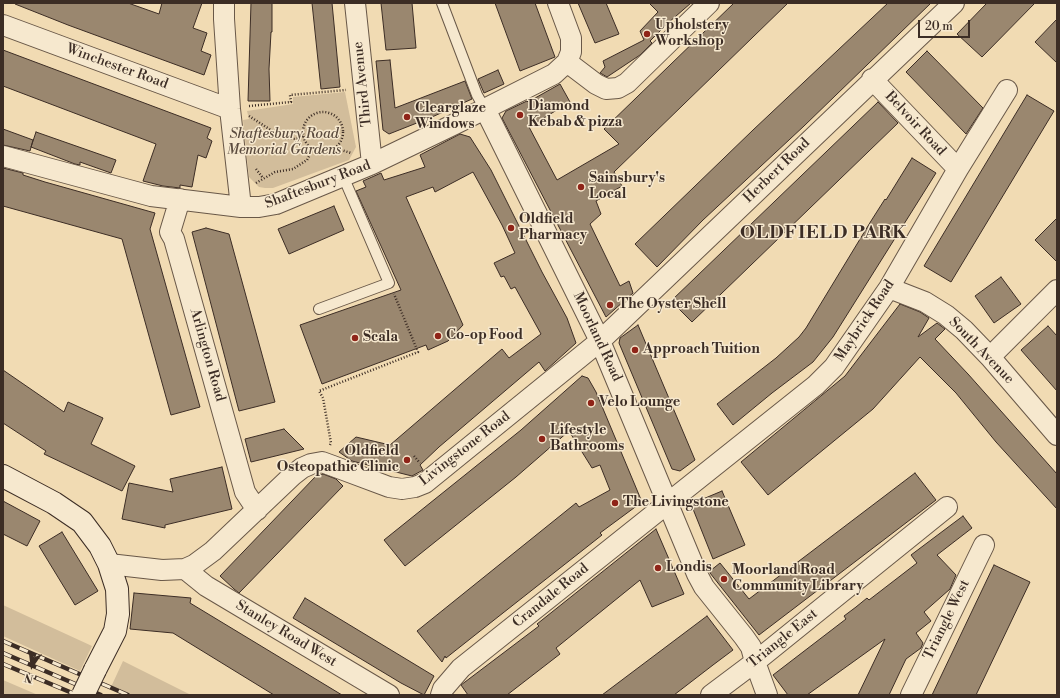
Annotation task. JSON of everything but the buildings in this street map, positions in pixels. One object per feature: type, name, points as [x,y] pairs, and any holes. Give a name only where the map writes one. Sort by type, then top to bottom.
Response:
[{"type":"main road","points":[[3,476],[54,503],[82,522],[100,546],[109,564],[117,589],[118,614],[115,631],[83,695]]},
{"type":"street","points":[[224,3],[224,19],[235,108],[240,199]]},
{"type":"street","name":"Third Avenue","points":[[355,3],[372,164]]},
{"type":"street","points":[[558,3],[572,38],[571,52],[567,62],[596,84],[606,89],[618,88],[627,83],[710,3]]},
{"type":"street","name":"Herbert Road","points":[[600,341],[872,79],[954,3]]},
{"type":"street","name":"Winchester Road","points":[[3,25],[235,108]]},
{"type":"street","name":"Shaftesbury Road","points":[[3,156],[151,196],[180,199],[240,199],[259,207],[276,204],[372,164],[554,74],[567,62]]},
{"type":"street","name":"Belvoir Road","points":[[872,79],[958,170]]},
{"type":"street","name":"Maybrick Road","points":[[667,502],[816,384],[834,367],[889,288],[1007,90]]},
{"type":"street","name":"Moorland Road","points":[[485,109],[600,341],[697,574],[704,587],[744,636],[751,647],[754,662],[767,695]]},
{"type":"street","name":"Arlington Road","points":[[180,199],[170,232],[174,239],[245,492],[258,510]]},
{"type":"street","name":"South Avenue","points":[[889,288],[925,302],[946,315],[964,330],[990,357],[1057,435]]},
{"type":"street","points":[[990,357],[1057,290]]},
{"type":"street","name":"Livingstone Road","points":[[322,462],[389,487],[402,489],[415,487],[425,483],[600,341]]},
{"type":"street","points":[[109,564],[162,570],[185,569],[194,565],[213,551],[258,510],[293,475],[302,468],[311,464],[322,462]]},
{"type":"street","name":"Crandale Road","points":[[441,695],[443,688],[461,668],[667,502]]},
{"type":"street","name":"Triangle East","points":[[711,695],[947,508]]},
{"type":"street","name":"Triangle West","points":[[911,695],[984,546]]},
{"type":"street","name":"Stanley Road West","points":[[185,569],[206,586],[389,695]]},
{"type":"lane","points":[[442,3],[477,95],[485,109]]},
{"type":"lane","points":[[319,308],[390,283],[343,176]]},
{"type":"path","points":[[235,108],[291,102],[290,95],[363,87]]},
{"type":"path","points":[[235,108],[276,134],[295,139],[304,136]]},
{"type":"path","points":[[321,112],[327,112],[333,115],[342,124],[342,137],[339,143],[330,150],[318,151],[313,149],[306,141],[304,136],[305,123],[309,118],[321,112]]},
{"type":"path","points":[[240,199],[275,172],[293,169],[307,160],[313,149]]},
{"type":"path","points":[[322,462],[331,443],[323,398],[319,391],[418,352],[390,283]]},
{"type":"green space","name":"Shaftesbury Road Memorial Gardens","points":[[345,92],[356,147],[349,160],[273,188],[259,187],[249,177],[243,120],[249,119],[247,111],[293,104],[293,97]]},
{"type":"green space","points":[[3,605],[92,646],[80,671],[3,636]]},
{"type":"green space","points":[[123,661],[191,695],[129,695],[111,687]]},
{"type":"green space","points":[[3,680],[38,695],[3,695]]},
{"type":"railway","points":[[3,641],[128,695]]},
{"type":"railway","points":[[3,653],[101,695]]},
{"type":"railway","points":[[3,664],[77,695]]},
{"type":"place","name":"Upholstery Workshop","points":[[647,34]]},
{"type":"place","name":"Diamond Kebab & pizza","points":[[520,115]]},
{"type":"place","name":"Clearglaze Windows","points":[[407,117]]},
{"type":"place","name":"Sainsbury's Local","points":[[581,187]]},
{"type":"place","name":"Oldfield Pharmacy","points":[[511,228]]},
{"type":"place","name":"The Oyster Shell","points":[[610,305]]},
{"type":"place","name":"Co-op Food","points":[[438,336]]},
{"type":"place","name":"Scala","points":[[355,338]]},
{"type":"place","name":"Approach Tuition","points":[[635,350]]},
{"type":"place","name":"Velo Lounge","points":[[591,403]]},
{"type":"place","name":"Lifestyle Bathrooms","points":[[542,439]]},
{"type":"place","name":"Oldfield Osteopathic Clinic","points":[[407,460]]},
{"type":"place","name":"The Livingstone","points":[[615,503]]},
{"type":"place","name":"Londis","points":[[658,568]]},
{"type":"place","name":"Moorland Road Community Library","points":[[724,579]]},
{"type":"district","name":"OLDFIELD PARK","points":[[824,234]]}]
